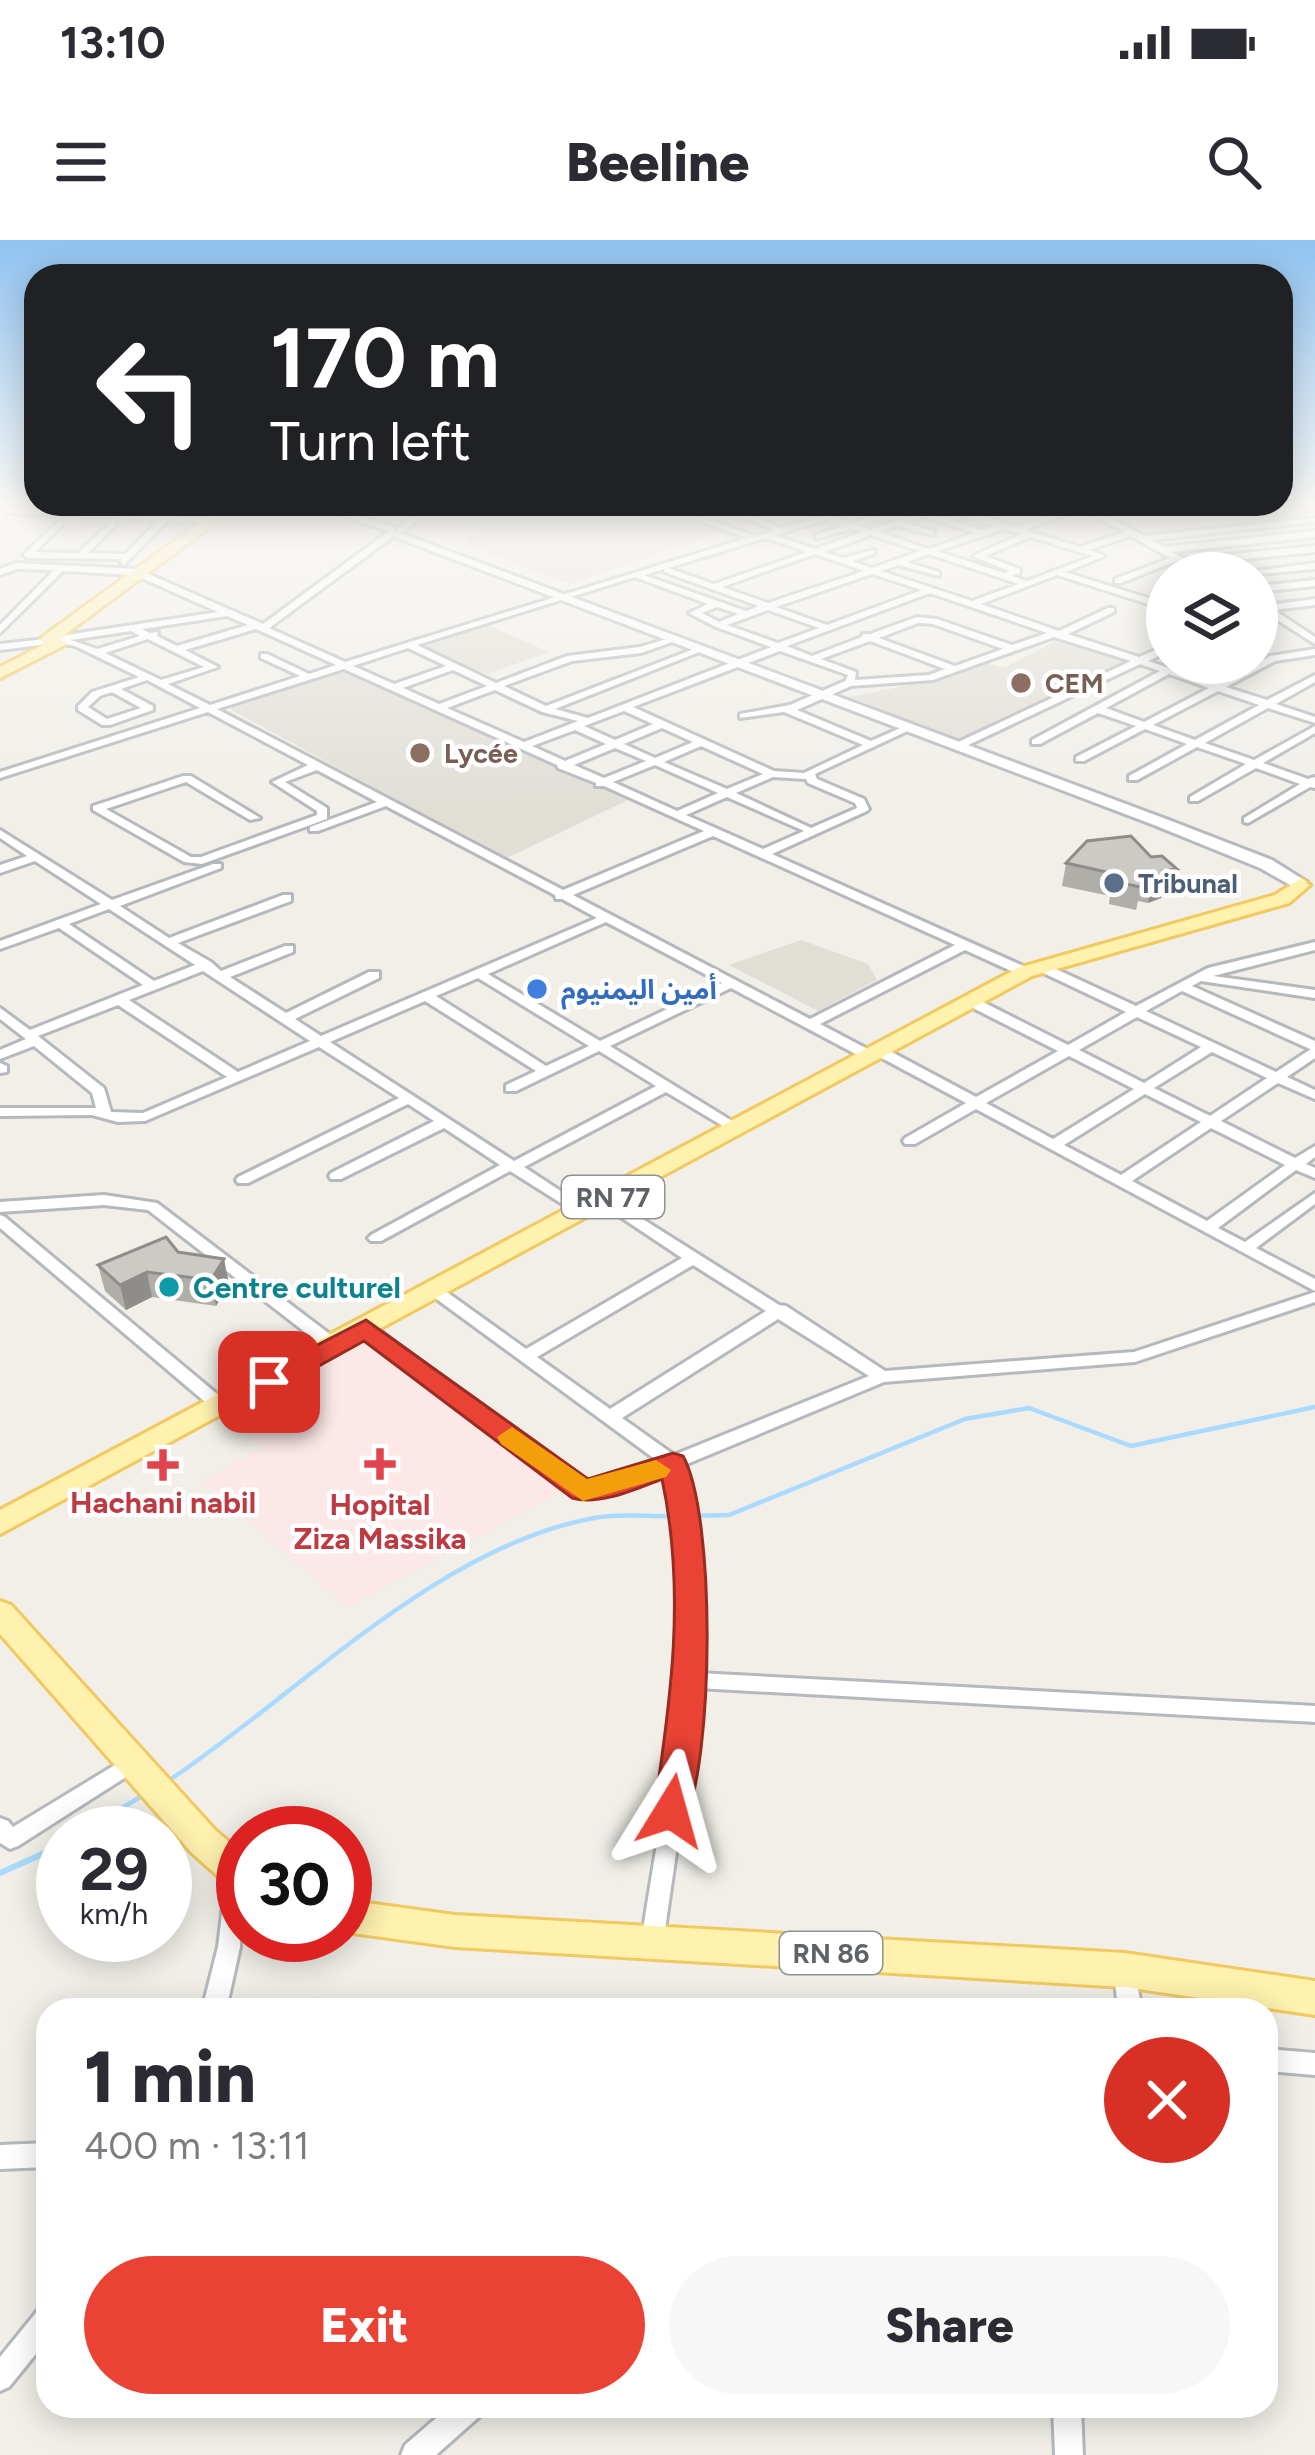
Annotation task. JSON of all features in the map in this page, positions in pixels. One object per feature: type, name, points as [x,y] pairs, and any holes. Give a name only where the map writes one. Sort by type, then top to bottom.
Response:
[{"type":"main road","points":[[0,673],[32,656],[97,604]]},
{"type":"main road","points":[[580,604],[1309,884]]},
{"type":"main road","name":"RN 77","points":[[0,1523],[223,1408],[1033,970],[1242,911],[1309,884]]},
{"type":"main road","points":[[0,1613],[216,1850]]},
{"type":"main road","name":"RN 86","points":[[372,1921],[422,1929],[1125,1970],[1315,1998]]},
{"type":"street","points":[[9,604],[25,605]]},
{"type":"street","points":[[213,604],[600,784],[964,945],[1134,1011],[1315,1095]]},
{"type":"street","points":[[175,650],[262,626],[293,604]]},
{"type":"street","points":[[0,775],[538,604]]},
{"type":"street","points":[[715,604],[694,613],[851,678],[879,680],[917,680],[955,669],[1111,610]]},
{"type":"street","points":[[721,604],[746,614]]},
{"type":"street","points":[[769,604],[955,669]]},
{"type":"street","points":[[718,625],[778,604]]},
{"type":"street","points":[[521,747],[892,604]]},
{"type":"street","points":[[964,604],[1146,664]]},
{"type":"street","points":[[974,604],[1054,634]]},
{"type":"street","points":[[0,630],[25,605]]},
{"type":"street","points":[[96,653],[231,612]]},
{"type":"street","points":[[0,647],[207,618]]},
{"type":"street","points":[[1278,618],[1315,640]]},
{"type":"street","points":[[813,659],[928,620],[1011,648]]},
{"type":"street","points":[[113,689],[149,708],[106,723],[82,708],[95,694],[113,689],[154,680],[206,664],[131,627]]},
{"type":"street","points":[[54,639],[154,680],[809,1025],[976,1103],[1315,1286]]},
{"type":"street","points":[[441,707],[570,658],[641,650],[676,639]]},
{"type":"street","points":[[411,646],[546,710],[587,721]]},
{"type":"street","points":[[546,710],[702,650]]},
{"type":"street","points":[[1278,657],[1315,652]]},
{"type":"street","points":[[264,656],[311,678]]},
{"type":"street","points":[[958,746],[1146,657]]},
{"type":"street","points":[[1278,661],[1312,680]]},
{"type":"street","points":[[395,687],[454,667]]},
{"type":"street","points":[[744,716],[789,708],[851,678]]},
{"type":"street","points":[[1133,778],[1312,680]]},
{"type":"street","points":[[1036,742],[1146,683]]},
{"type":"street","points":[[1205,684],[1315,725]]},
{"type":"street","points":[[1080,759],[1224,684]]},
{"type":"street","points":[[624,707],[772,773],[801,775],[860,801],[863,809],[758,853]]},
{"type":"street","points":[[789,708],[792,714],[867,742]]},
{"type":"street","points":[[1098,709],[1314,782]]},
{"type":"street","points":[[562,766],[662,724]]},
{"type":"street","points":[[1194,799],[1315,725]]},
{"type":"street","points":[[574,726],[806,828]]},
{"type":"street","points":[[801,775],[904,726]]},
{"type":"street","points":[[600,784],[702,742]]},
{"type":"street","points":[[254,818],[184,778],[97,808],[188,860],[202,860],[323,817],[323,810],[277,782],[316,766]]},
{"type":"street","points":[[675,816],[772,773]]},
{"type":"street","points":[[758,853],[849,806],[801,775]]},
{"type":"street","points":[[1248,820],[1314,782]]},
{"type":"street","points":[[0,945],[387,802]]},
{"type":"street","points":[[0,832],[512,1166],[780,1310],[882,1377]]},
{"type":"street","points":[[560,896],[712,832]]},
{"type":"street","points":[[0,869],[38,856]]},
{"type":"street","points":[[172,941],[287,898]]},
{"type":"street","points":[[0,1112],[104,1111],[118,1118],[146,1117],[604,919]]},
{"type":"street","points":[[60,923],[154,987]]},
{"type":"street","points":[[809,1025],[964,945]]},
{"type":"street","points":[[910,1141],[1181,986],[1315,946]]},
{"type":"street","points":[[223,975],[289,949]]},
{"type":"street","points":[[1,1064],[32,1038],[207,965]]},
{"type":"street","points":[[478,973],[738,1129]]},
{"type":"street","points":[[287,1018],[374,975]]},
{"type":"street","points":[[1200,977],[1315,994]]},
{"type":"street","points":[[511,1088],[730,984]]},
{"type":"street","points":[[1122,1181],[1315,1049],[1181,986]]},
{"type":"street","points":[[426,996],[545,1072]]},
{"type":"street","points":[[121,1001],[237,1077]]},
{"type":"street","points":[[972,1002],[1315,1174]]},
{"type":"street","points":[[0,1012],[99,1091],[104,1111]]},
{"type":"street","points":[[1054,1145],[1211,1046]]},
{"type":"street","points":[[376,1238],[667,1086]]},
{"type":"street","points":[[243,1180],[408,1099]]},
{"type":"street","points":[[336,1176],[445,1122]]},
{"type":"street","points":[[1208,1228],[1315,1150]]},
{"type":"street","points":[[1246,1248],[1315,1197]]},
{"type":"street","points":[[0,1207],[104,1200],[152,1206],[334,1346]]},
{"type":"street","points":[[0,1220],[223,1408]]},
{"type":"street","points":[[525,1357],[691,1260]]},
{"type":"street","points":[[435,1292],[673,1463],[689,1535],[691,1680],[652,1943]]},
{"type":"street","points":[[366,1329],[583,1490],[626,1482],[882,1377],[1135,1358],[1315,1297]]},
{"type":"street","points":[[609,1418],[780,1310]]},
{"type":"street","points":[[691,1680],[1315,1714]]},
{"type":"street","points":[[4,1837],[152,1784]]},
{"type":"street","points":[[218,1998],[231,1962]]},
{"type":"street","points":[[1125,1970],[1128,1998]]},
{"type":"street","points":[[1278,2061],[1315,2064]]},
{"type":"street","points":[[0,2157],[36,2156]]},
{"type":"street","points":[[0,2378],[36,2333]]},
{"type":"street","points":[[415,2455],[457,2418]]},
{"type":"street","points":[[1067,2418],[1069,2455]]},
{"type":"shaded area","points":[[488,625],[549,652],[487,674],[422,647]]},
{"type":"shaded area","name":"CEM","points":[[1061,638],[1132,663],[963,742],[904,724],[905,719],[849,697],[929,681],[984,662],[1004,668]]},
{"type":"shaded area","name":"Lycée","points":[[349,666],[628,800],[505,859],[224,706]]},
{"type":"shaded area","points":[[801,940],[868,964],[877,980],[818,1011],[729,965]]},
{"type":"shaded area","name":"Hopital Ziza Massika","points":[[368,1337],[561,1491],[348,1607],[203,1481],[263,1447],[231,1418]]},
{"type":"building","points":[[1131,836],[1151,857],[1162,856],[1177,869],[1163,871],[1165,876],[1153,880],[1142,878],[1140,887],[1113,881],[1116,874],[1066,863],[1087,841]]},
{"type":"building","points":[[166,1237],[178,1252],[224,1259],[211,1280],[147,1272],[120,1285],[98,1265]]},
{"type":"waterway","points":[[688,1516],[729,1515],[965,1419],[1029,1408],[1131,1446],[1315,1407]]},
{"type":"waterway","points":[[168,1781],[371,1628],[479,1559],[536,1534],[594,1518],[677,1516]]},
{"type":"waterway","points":[[125,1806],[147,1793]]},
{"type":"waterway","points":[[0,1873],[36,1857]]},
{"type":"slow traffic","points":[[512,1437],[583,1490],[626,1482],[656,1470]]},
{"type":"place","name":"CEM","points":[[1021,683]]},
{"type":"place","name":"Lycée","points":[[420,753]]},
{"type":"place","name":"Tribunal","points":[[1114,883]]},
{"type":"place","name":"أمين اليمنيوم","points":[[537,989]]},
{"type":"place","name":"Centre culturel","points":[[169,1287]]},
{"type":"place","name":"Hopital Ziza Massika","points":[[380,1464]]},
{"type":"place","name":"Hachani nabil","points":[[163,1465]]},
{"type":"route","points":[[269,1382],[366,1329],[583,1490],[626,1482],[673,1463],[689,1535],[691,1680],[671,1811]]}]
